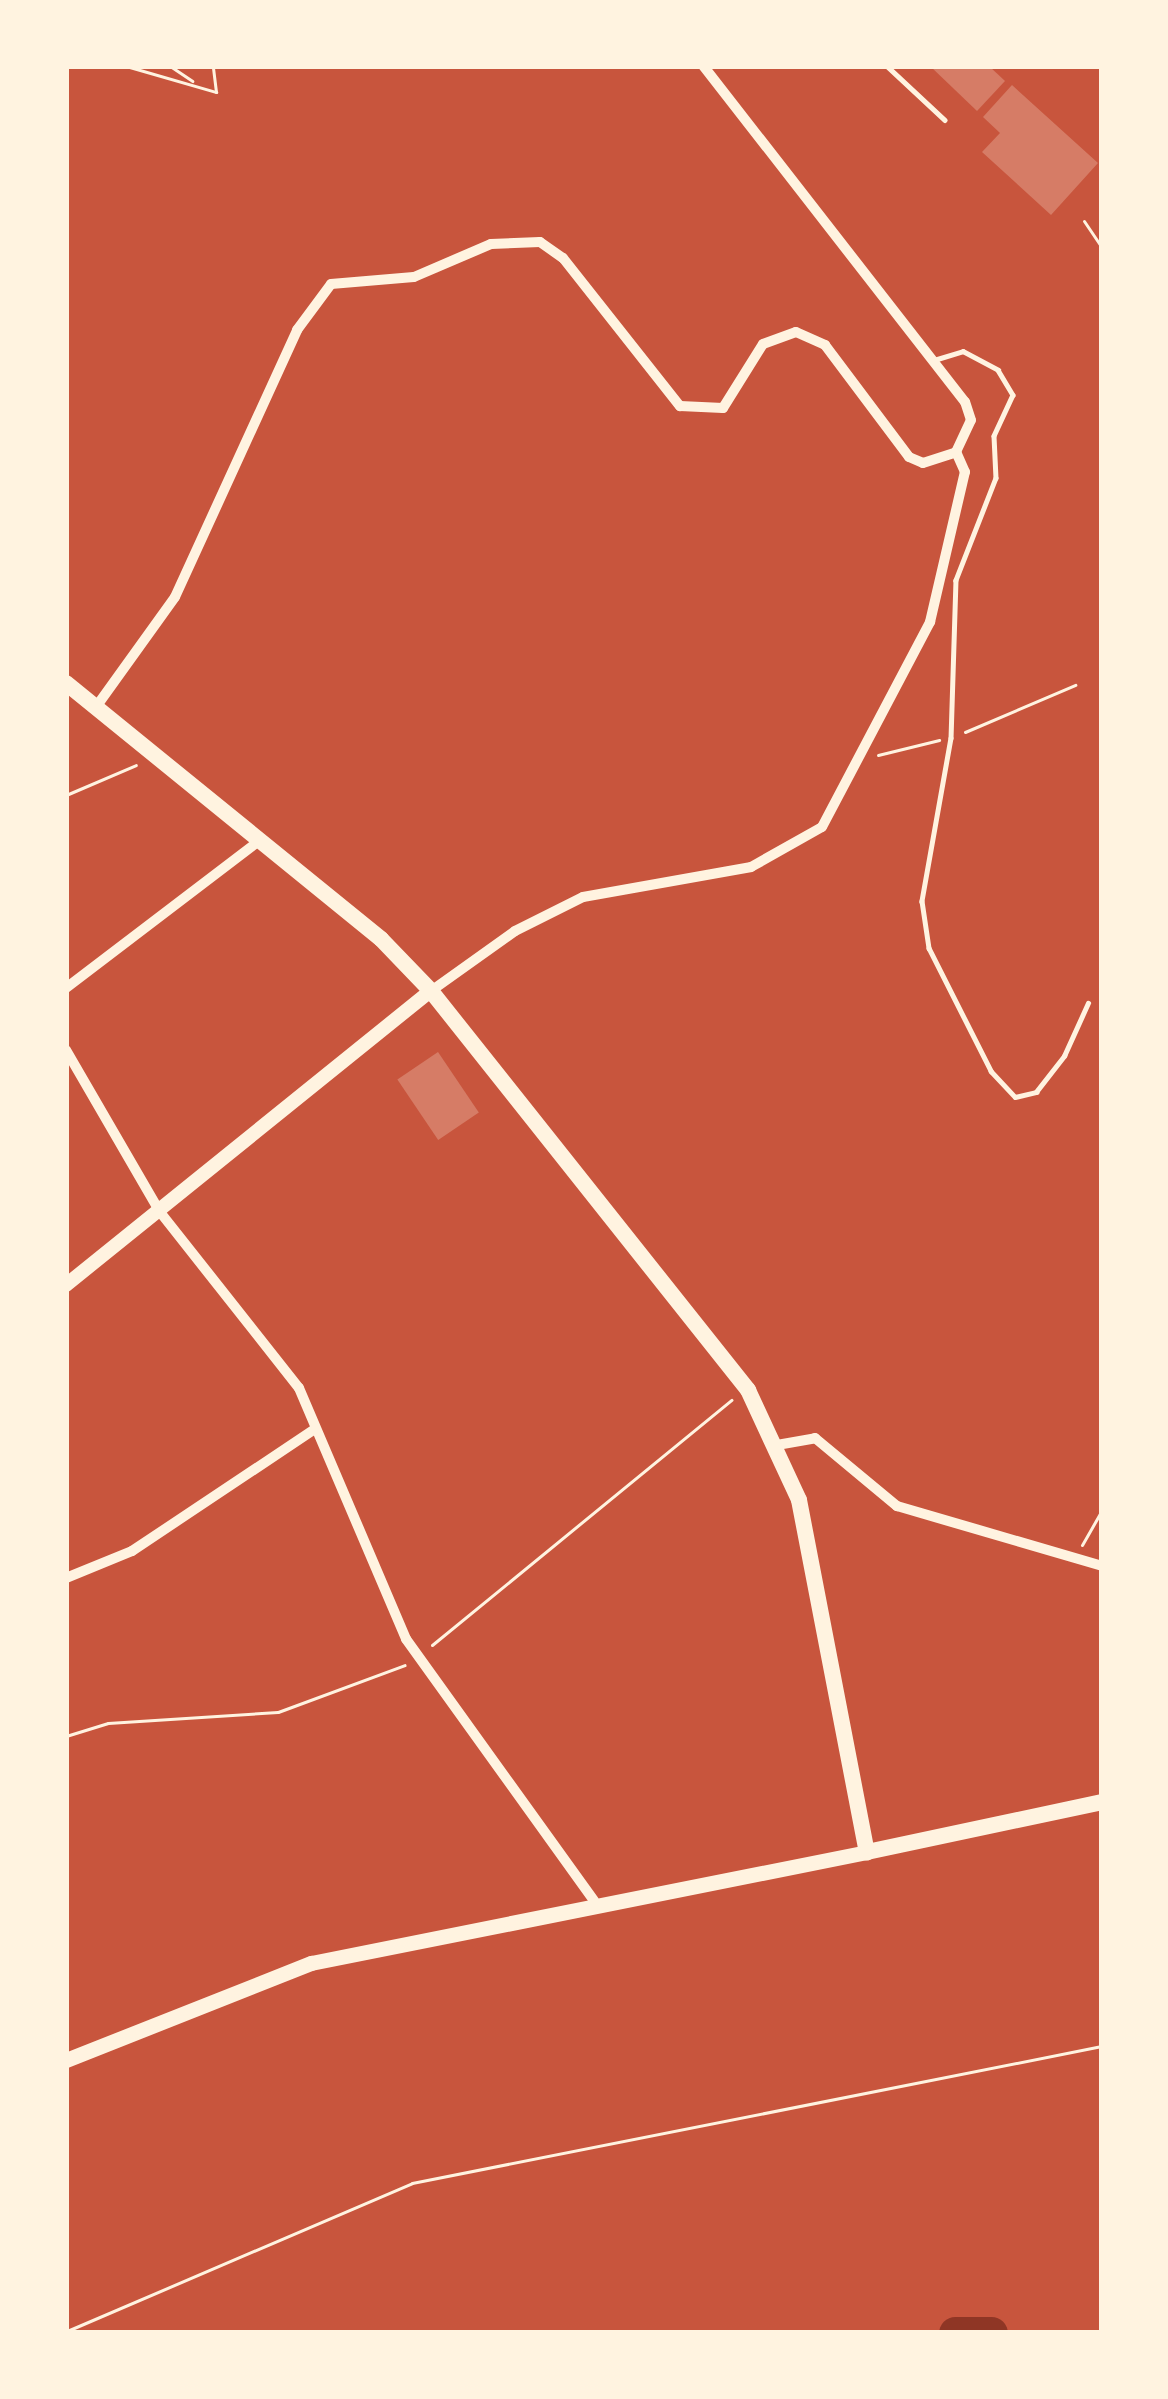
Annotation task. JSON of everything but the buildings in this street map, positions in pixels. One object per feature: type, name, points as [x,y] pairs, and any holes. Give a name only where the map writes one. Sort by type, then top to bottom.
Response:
[{"type":"main road","points":[[66,682],[260,839],[431,991],[748,1390],[777,1445],[812,1558],[867,1852]]},
{"type":"main road","points":[[66,2060],[311,1963],[594,1901],[867,1852],[1102,1802]]},
{"type":"street","points":[[66,1286],[431,991],[515,931],[583,897],[777,858],[822,827],[859,760],[930,622],[964,472],[956,452],[970,419],[934,359],[704,66]]},
{"type":"street","points":[[96,707],[175,597],[297,330],[331,284],[414,277],[491,244],[540,242],[563,258],[680,406],[723,408],[763,344],[796,332],[825,346],[909,457],[923,463],[956,452]]},
{"type":"street","points":[[66,988],[260,839]]},
{"type":"street","points":[[66,1049],[160,1212],[299,1388],[420,1655],[594,1901]]},
{"type":"street","points":[[66,1578],[132,1551],[315,1429]]},
{"type":"street","points":[[777,1445],[815,1438],[897,1506],[1102,1566]]},
{"type":"lane","points":[[886,66],[944,120]]},
{"type":"lane","points":[[934,359],[963,351],[998,370],[1013,395],[994,436],[996,478],[956,580],[952,738],[922,901],[928,948],[992,1071],[1015,1097],[1036,1092],[1064,1056],[1088,1003]]},
{"type":"path","points":[[126,66],[194,82]]},
{"type":"path","points":[[170,66],[216,92],[213,66]]},
{"type":"path","points":[[1084,221],[1102,248]]},
{"type":"path","points":[[859,760],[952,738],[1075,686]]},
{"type":"path","points":[[66,795],[155,756]]},
{"type":"path","points":[[66,1736],[108,1723],[278,1712],[420,1655],[748,1390]]},
{"type":"path","points":[[1075,1557],[1102,1510]]},
{"type":"path","points":[[67,2331],[412,2183],[1102,2046]]},
{"type":"waterway","points":[[955,2333],[991,2333]]}]
